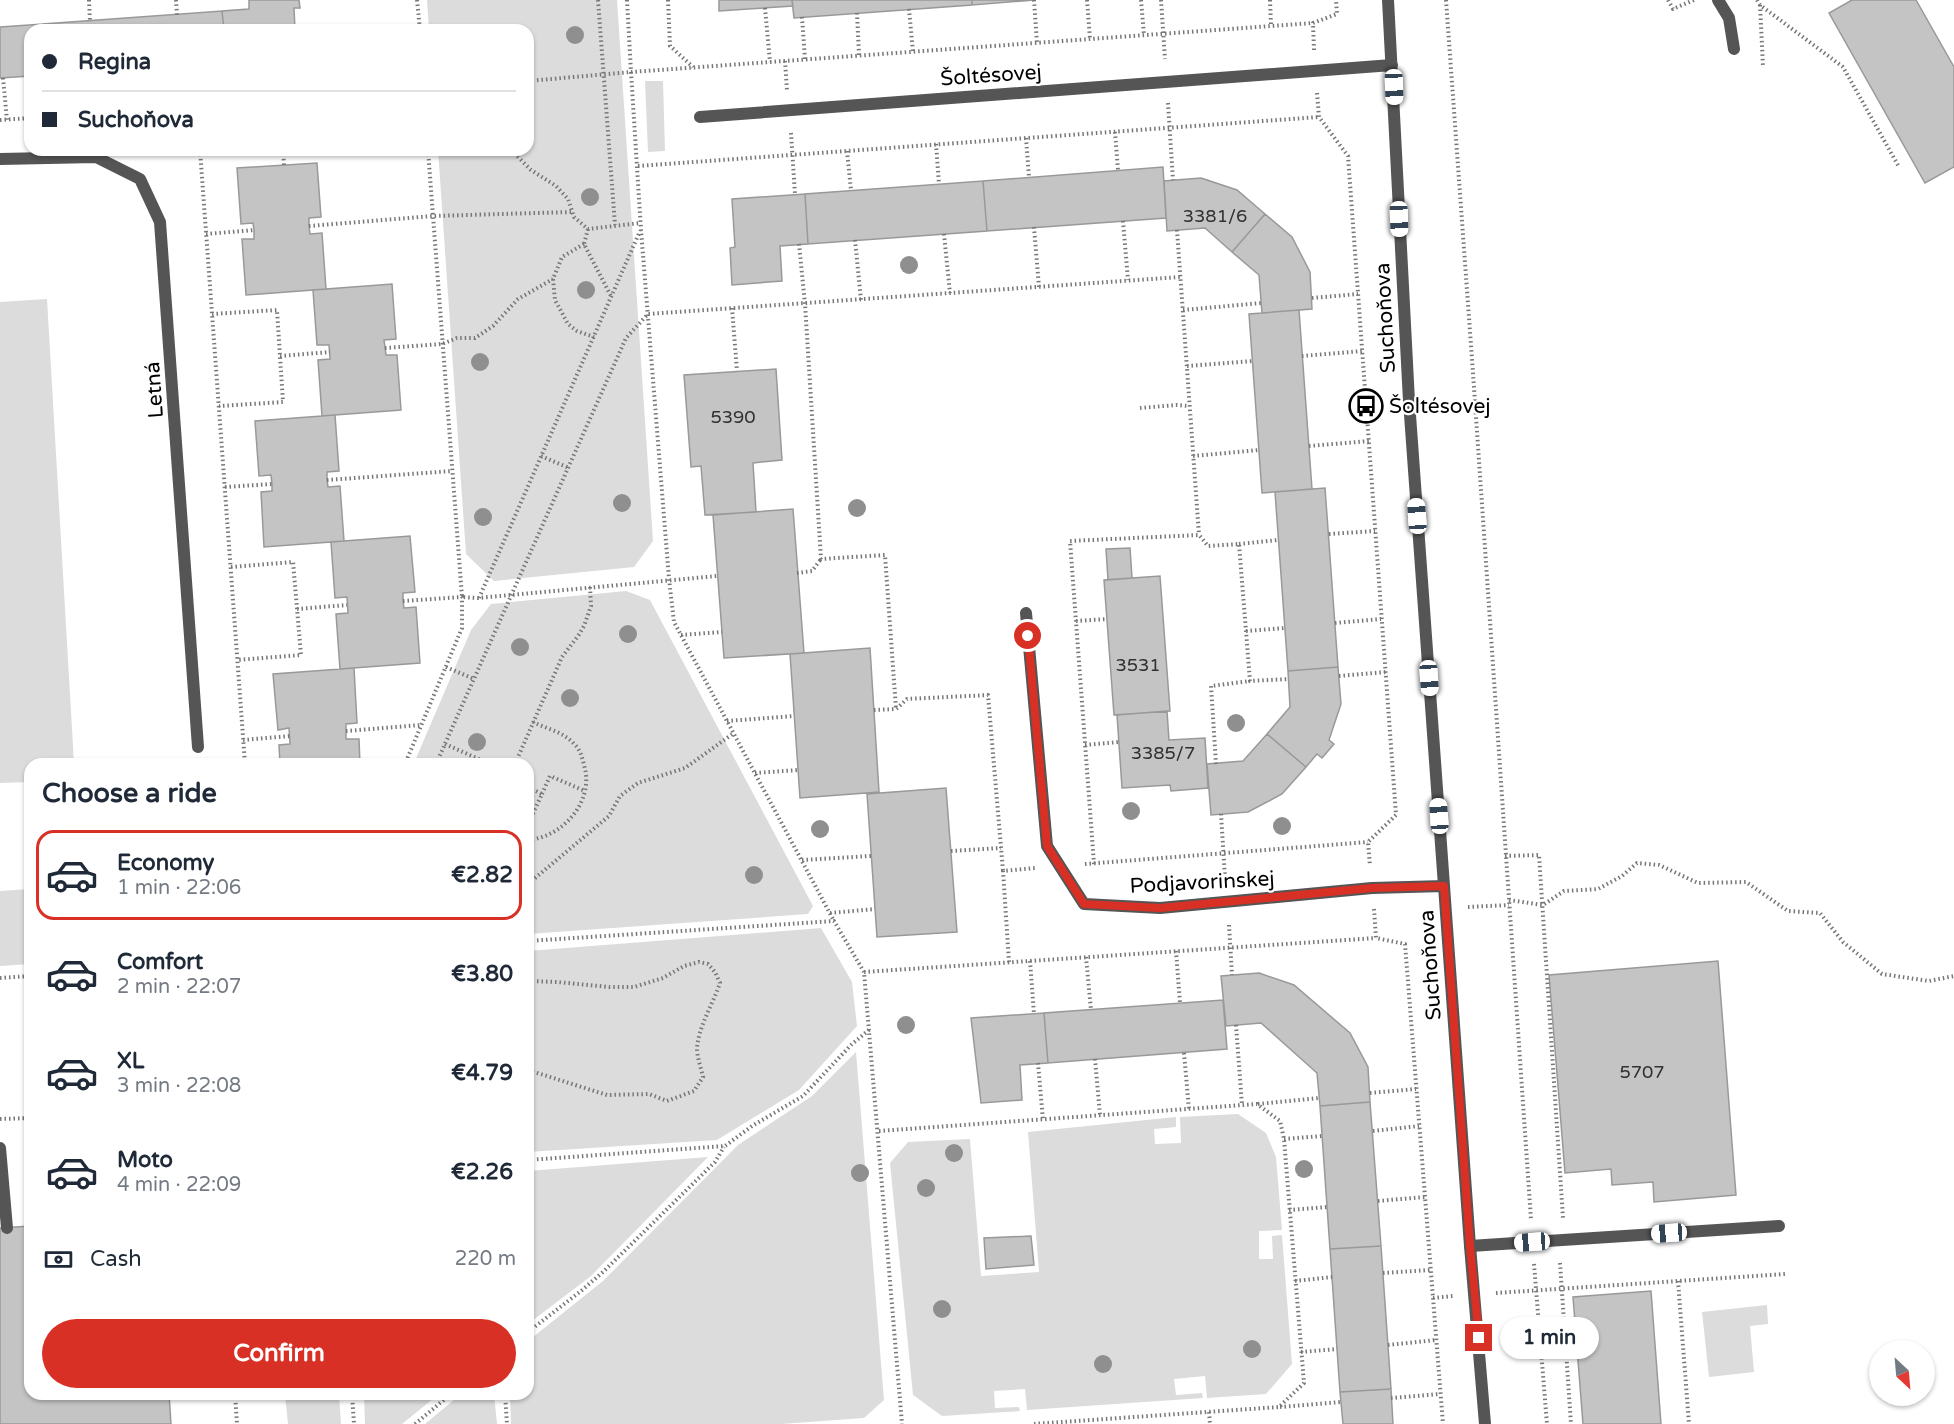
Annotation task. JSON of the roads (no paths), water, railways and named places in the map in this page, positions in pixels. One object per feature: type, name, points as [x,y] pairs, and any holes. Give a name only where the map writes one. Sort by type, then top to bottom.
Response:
[{"type":"street","name":"Suchoňova","points":[[1388,0],[1409,401],[1485,1424]]},
{"type":"street","points":[[1718,0],[1728,18],[1734,49]]},
{"type":"street","name":"Šoltésovej","points":[[700,117],[1392,65]]},
{"type":"street","name":"Letná","points":[[0,159],[96,157],[140,179],[160,222],[198,747]]},
{"type":"street","name":"Podjavorinskej","points":[[1026,613],[1047,846],[1084,904],[1160,908],[1372,888],[1444,886]]},
{"type":"street","points":[[0,1148],[7,1228]]},
{"type":"street","points":[[1470,1246],[1779,1226]]},
{"type":"place","name":"Šoltésovej","points":[[1366,406]]}]
